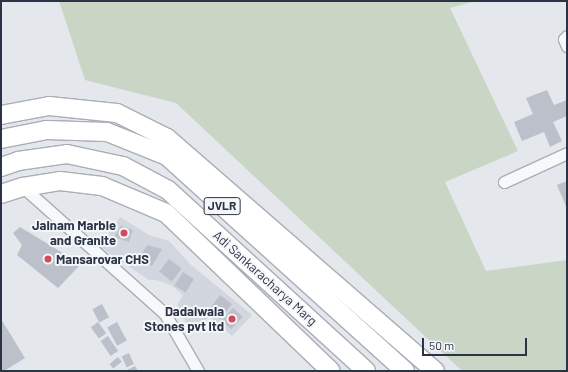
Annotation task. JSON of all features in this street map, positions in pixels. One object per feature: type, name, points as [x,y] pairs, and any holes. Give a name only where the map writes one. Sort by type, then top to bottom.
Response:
[{"type":"main road","points":[[1,115],[49,106],[117,113],[167,138],[435,371]]},
{"type":"main road","name":"JVLR","points":[[1,139],[47,130],[107,132],[167,156],[405,371]]},
{"type":"main road","name":"Adi Sankaracharya Marg","points":[[1,166],[18,161],[67,154],[123,166],[168,190],[366,371]]},
{"type":"main road","points":[[1,194],[23,187],[60,181],[102,186],[166,213],[331,371]]},
{"type":"street","points":[[567,36],[564,39],[567,46]]},
{"type":"street","points":[[504,182],[567,153]]},
{"type":"street","points":[[23,187],[165,314],[198,371]]},
{"type":"shaded area","points":[[120,217],[149,235],[169,241],[190,264],[252,315],[232,336],[210,317],[190,330],[177,305],[183,295],[171,285],[156,280],[149,280],[100,247]]},
{"type":"green space","points":[[59,1],[476,1],[450,8],[518,151],[445,182],[486,271],[567,260],[567,371],[462,371],[176,103],[85,80]]},
{"type":"building","points":[[547,90],[554,105],[567,100],[567,116],[553,122],[562,141],[550,147],[544,132],[522,141],[514,122],[533,114],[526,98]]},
{"type":"building","points":[[567,181],[567,209],[557,185]]},
{"type":"building","name":"Jainam Marble and Granite","points":[[121,226],[133,230],[129,242],[114,237]]},
{"type":"building","name":"Mansarovar CHS","points":[[20,227],[81,264],[58,288],[17,255],[22,245],[13,233]]},
{"type":"building","points":[[147,245],[162,249],[152,266],[139,259]]},
{"type":"building","points":[[169,259],[182,269],[172,281],[159,272]]},
{"type":"building","points":[[183,272],[194,279],[186,292],[175,286]]},
{"type":"building","points":[[220,295],[232,304],[221,319],[209,310]]},
{"type":"building","points":[[102,304],[109,317],[99,322],[92,309]]},
{"type":"building","name":"Dadaiwala Stones pvt ltd","points":[[233,308],[243,317],[231,329],[222,321]]},
{"type":"building","points":[[1,319],[25,358],[4,371],[1,371]]},
{"type":"building","points":[[98,322],[106,333],[99,339],[91,327]]},
{"type":"building","points":[[117,322],[127,341],[117,346],[107,327]]},
{"type":"building","points":[[108,336],[118,351],[111,356],[101,341]]},
{"type":"building","points":[[129,353],[134,364],[127,367],[122,356]]},
{"type":"building","points":[[118,357],[122,362],[113,369],[109,364]]},
{"type":"building","points":[[135,366],[138,371],[125,371]]},
{"type":"place","name":"Jainam Marble and Granite","points":[[124,233]]},
{"type":"place","name":"Mansarovar CHS","points":[[48,259]]},
{"type":"place","name":"Dadaiwala Stones pvt ltd","points":[[232,319]]}]
